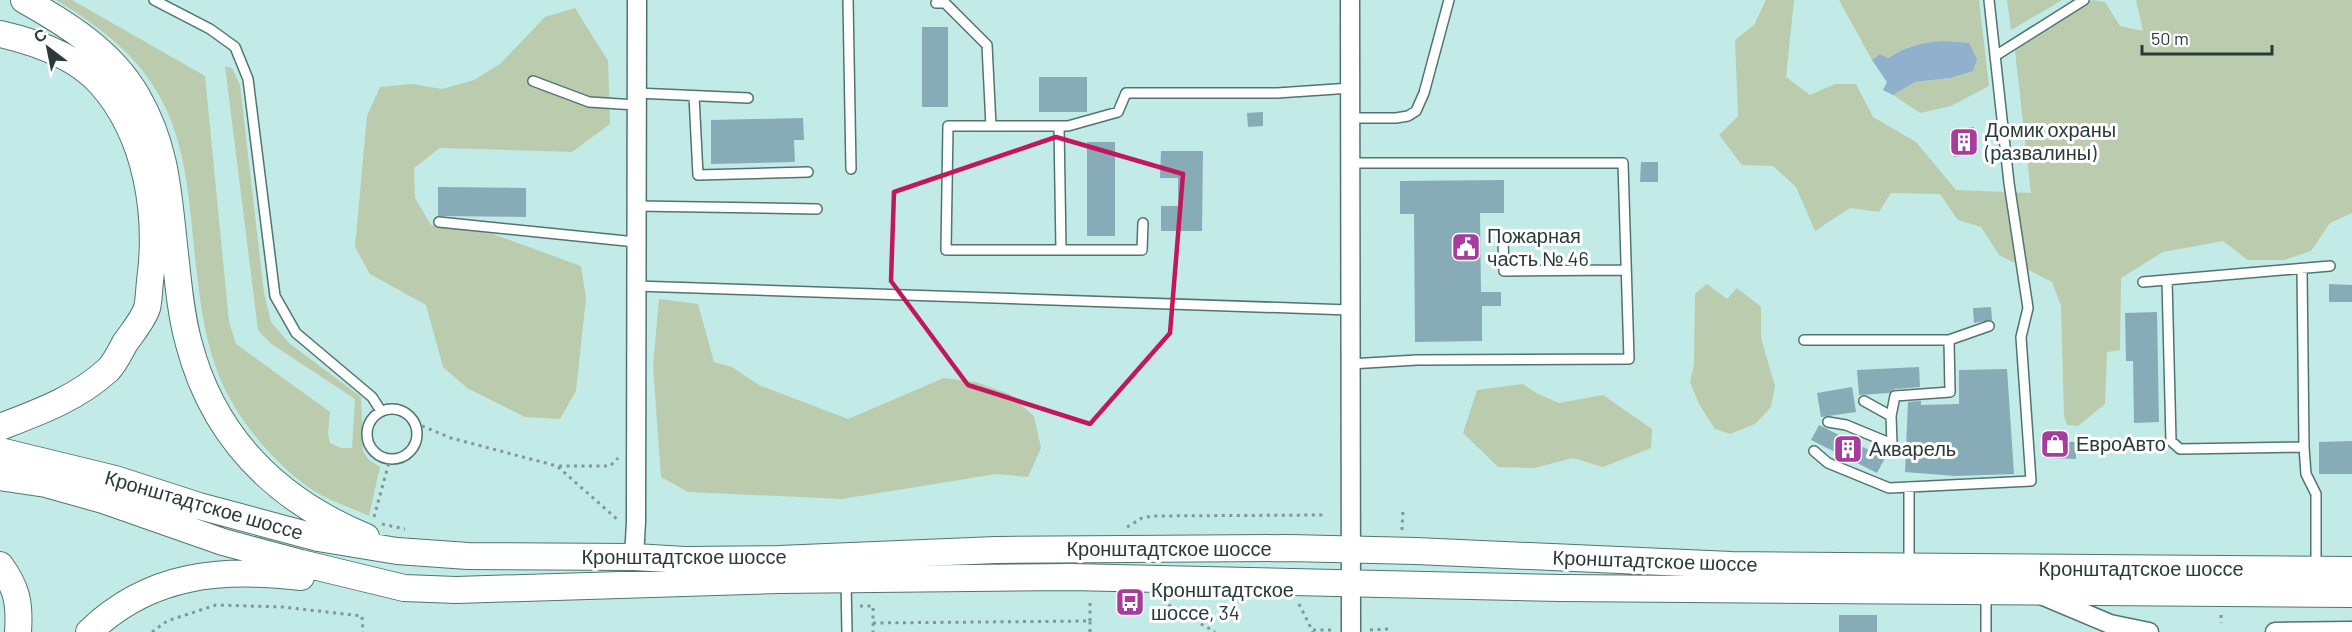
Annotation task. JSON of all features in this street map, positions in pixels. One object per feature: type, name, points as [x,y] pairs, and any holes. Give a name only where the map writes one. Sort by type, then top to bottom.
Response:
[{"type":"main road","points":[[24,0],[63,22],[88,40],[111,62],[137,95],[157,136],[165,164],[180,296],[189,344],[205,392],[225,428],[248,458],[289,495],[331,522],[397,551]]},
{"type":"main road","points":[[0,34],[45,47],[84,69],[100,83],[116,104],[135,140],[143,164],[148,188],[154,256],[146,310],[109,369],[62,403],[0,427]]},
{"type":"main road","name":"Кронштадтское шоссе","points":[[0,451],[114,479],[199,506],[318,538],[397,551],[468,556],[634,557],[685,560],[996,550],[1351,549],[1731,565],[2352,570]]},
{"type":"main road","name":"Кронштадтское шоссе","points":[[3,476],[46,484],[103,500],[264,554],[404,588],[456,590],[846,579],[1129,578],[1601,589],[2352,594]]},
{"type":"main road","points":[[0,565],[13,582],[20,609],[18,632]]},
{"type":"main road","points":[[90,632],[110,614],[145,593],[184,579],[204,576],[260,572],[404,588]]},
{"type":"street","points":[[634,557],[636,522],[637,0]]},
{"type":"street","points":[[1350,0],[1351,632]]},
{"type":"street","points":[[2034,592],[2110,624],[2149,632]]},
{"type":"street","points":[[2275,632],[2352,632]]},
{"type":"lane","points":[[154,0],[210,29],[235,47],[248,79],[275,296],[296,333],[372,397],[381,411]]},
{"type":"lane","points":[[848,0],[851,169]]},
{"type":"lane","points":[[1351,118],[1396,118],[1408,116],[1416,111],[1424,93],[1449,0]]},
{"type":"lane","points":[[1814,451],[1828,463],[1889,488],[2031,481],[2021,337],[2028,308],[2009,183],[1989,0]]},
{"type":"lane","points":[[1995,56],[2084,0]]},
{"type":"lane","points":[[936,3],[945,3],[987,45],[991,126]]},
{"type":"lane","points":[[533,81],[589,102],[694,96],[748,98]]},
{"type":"lane","points":[[1143,223],[1142,250],[946,250],[948,126],[1068,126],[1118,112],[1126,93],[1277,93],[1351,88]]},
{"type":"lane","points":[[694,96],[698,175],[808,172]]},
{"type":"lane","points":[[1059,126],[1061,250]]},
{"type":"lane","points":[[1350,364],[1416,360],[1629,358],[1623,163],[1351,163]]},
{"type":"lane","points":[[637,206],[817,208]]},
{"type":"lane","points":[[440,222],[636,242]]},
{"type":"lane","points":[[1503,239],[1504,271],[1626,270]]},
{"type":"lane","points":[[2143,282],[2330,266]]},
{"type":"lane","points":[[2302,268],[2304,447],[2306,474],[2316,494],[2316,570]]},
{"type":"lane","points":[[2167,280],[2171,441],[2180,449],[2304,447]]},
{"type":"lane","points":[[636,286],[1350,310]]},
{"type":"lane","points":[[1804,340],[1949,340],[1989,326]]},
{"type":"lane","points":[[1828,422],[1846,424],[1892,444],[1891,416],[1895,396],[1950,392],[1949,340]]},
{"type":"lane","points":[[1864,401],[1891,416]]},
{"type":"lane","points":[[395,409],[407,413],[415,423],[417,436],[413,449],[403,457],[390,459],[377,455],[369,445],[367,432],[372,419],[381,411],[395,409]]},
{"type":"lane","points":[[1909,487],[1909,567]]},
{"type":"lane","points":[[846,579],[847,632]]},
{"type":"lane","points":[[1986,592],[1986,632]]},
{"type":"path","points":[[415,423],[451,438],[557,466],[623,524]]},
{"type":"path","points":[[390,459],[372,523],[411,530]]},
{"type":"path","points":[[1402,541],[1403,509]]},
{"type":"path","points":[[1127,527],[1142,518],[1152,516],[1326,515]]},
{"type":"path","points":[[1090,598],[1090,632]]},
{"type":"path","points":[[1168,600],[1160,600],[1215,632]]},
{"type":"path","points":[[1292,603],[1299,603],[1313,631],[1332,630]]},
{"type":"path","points":[[152,632],[167,621],[216,606],[283,607],[362,616],[363,632]]},
{"type":"path","points":[[873,623],[1089,621]]},
{"type":"path","points":[[1370,630],[1389,629]]},
{"type":"highlighted area","points":[[1056,137],[1183,174],[1170,333],[1090,424],[968,385],[891,281],[894,192]]},
{"type":"green space","points":[[56,0],[72,0],[205,76],[229,322],[236,344],[330,412],[328,433],[330,443],[341,448],[352,448],[355,399],[270,343],[258,330],[225,66],[232,68],[240,85],[264,293],[271,322],[289,343],[361,397],[363,451],[368,459],[380,467],[369,516],[325,497],[296,478],[267,450],[241,417],[222,382],[207,339],[187,182],[174,128],[167,111],[158,92],[134,60],[120,46],[90,22]]},
{"type":"green space","points":[[1766,0],[1794,0],[1786,77],[1810,95],[1835,84],[1856,84],[1873,117],[1916,142],[1956,190],[2031,193],[2015,51],[2092,0],[2105,2],[2120,26],[2143,31],[2136,0],[2352,0],[2352,213],[2330,223],[2311,251],[2284,260],[2248,260],[2223,241],[2163,252],[2121,278],[2120,350],[2107,352],[2105,404],[2078,426],[2067,425],[2064,416],[2061,306],[2052,282],[1999,255],[1981,227],[1958,220],[1940,194],[1891,193],[1879,212],[1850,208],[1815,231],[1796,187],[1773,166],[1742,165],[1719,135],[1738,116],[1735,40],[1754,25]]},
{"type":"green space","points":[[1839,0],[1979,0],[1989,86],[1951,106],[1920,113],[1893,95],[1915,82],[1950,78],[1969,43],[1927,43],[1908,48],[1887,58],[1880,54],[1872,60]]},
{"type":"green space","points":[[2007,0],[2062,0],[2011,30]]},
{"type":"green space","points":[[575,8],[608,61],[610,124],[572,152],[440,148],[414,168],[415,198],[431,225],[493,234],[581,266],[586,298],[576,391],[560,419],[525,417],[467,388],[443,367],[426,305],[370,274],[355,247],[367,116],[380,87],[412,84],[442,89],[474,80],[500,64],[545,17]]},
{"type":"green space","points":[[1707,284],[1727,299],[1737,288],[1761,307],[1761,338],[1775,386],[1771,407],[1755,424],[1730,434],[1715,429],[1699,404],[1690,382],[1694,365],[1695,294]]},
{"type":"green space","points":[[659,299],[698,304],[714,362],[732,367],[759,385],[848,419],[944,378],[976,382],[1009,394],[1034,416],[1041,448],[1028,477],[996,474],[842,499],[688,492],[661,477],[653,366]]},
{"type":"green space","points":[[1523,384],[1536,393],[1559,403],[1603,395],[1652,429],[1651,448],[1603,467],[1573,458],[1534,468],[1498,467],[1463,433],[1477,390]]},
{"type":"water","points":[[1943,41],[1969,43],[1977,59],[1973,71],[1950,78],[1915,82],[1893,95],[1883,90],[1887,82],[1872,60],[1880,54],[1888,58],[1914,46]]},
{"type":"building","points":[[922,27],[948,27],[948,107],[922,107]]},
{"type":"building","points":[[1039,77],[1087,77],[1087,112],[1039,112]]},
{"type":"building","points":[[1263,112],[1263,126],[1248,127],[1247,113]]},
{"type":"building","points":[[803,118],[804,140],[794,140],[795,162],[711,164],[711,120]]},
{"type":"building","name":"Домик охраны (развалины)","points":[[1974,127],[1977,154],[1954,157],[1951,130]]},
{"type":"building","points":[[1087,142],[1115,142],[1115,236],[1087,236]]},
{"type":"building","points":[[1161,151],[1203,151],[1202,231],[1161,231],[1161,206],[1178,206],[1178,178],[1160,178]]},
{"type":"building","points":[[1641,162],[1658,162],[1658,182],[1640,182]]},
{"type":"building","points":[[1504,180],[1504,213],[1480,213],[1481,292],[1501,292],[1501,306],[1482,306],[1482,341],[1415,342],[1414,214],[1400,214],[1400,181]]},
{"type":"building","points":[[438,187],[526,188],[526,217],[438,216]]},
{"type":"building","points":[[2329,284],[2352,285],[2352,302],[2329,302]]},
{"type":"building","points":[[1991,307],[1992,320],[1974,323],[1973,308]]},
{"type":"building","points":[[2157,312],[2159,422],[2134,423],[2133,361],[2126,361],[2125,313]]},
{"type":"building","points":[[1919,367],[1920,387],[1895,389],[1889,393],[1859,395],[1857,370]]},
{"type":"building","points":[[2007,369],[2014,474],[1955,476],[1905,472],[1908,402],[1921,401],[1921,405],[1959,404],[1959,370]]},
{"type":"building","points":[[1852,387],[1856,412],[1821,417],[1817,393]]},
{"type":"building","name":"Акварель","points":[[1819,425],[1885,458],[1877,473],[1811,440]]},
{"type":"building","points":[[2352,441],[2352,474],[2319,474],[2319,442]]},
{"type":"building","points":[[2044,442],[2076,442],[2076,459],[2044,458]]},
{"type":"building","points":[[1839,615],[1877,615],[1877,632],[1839,632]]},
{"type":"place","name":"Домик охраны (развалины)","points":[[1964,142]]},
{"type":"place","name":"Пожарная часть № 46","points":[[1466,247]]},
{"type":"place","name":"ЕвроАвто","points":[[2055,444]]},
{"type":"place","name":"Акварель","points":[[1848,449]]},
{"type":"place","name":"Кронштадтское шоссе, 34","points":[[1130,602]]}]
